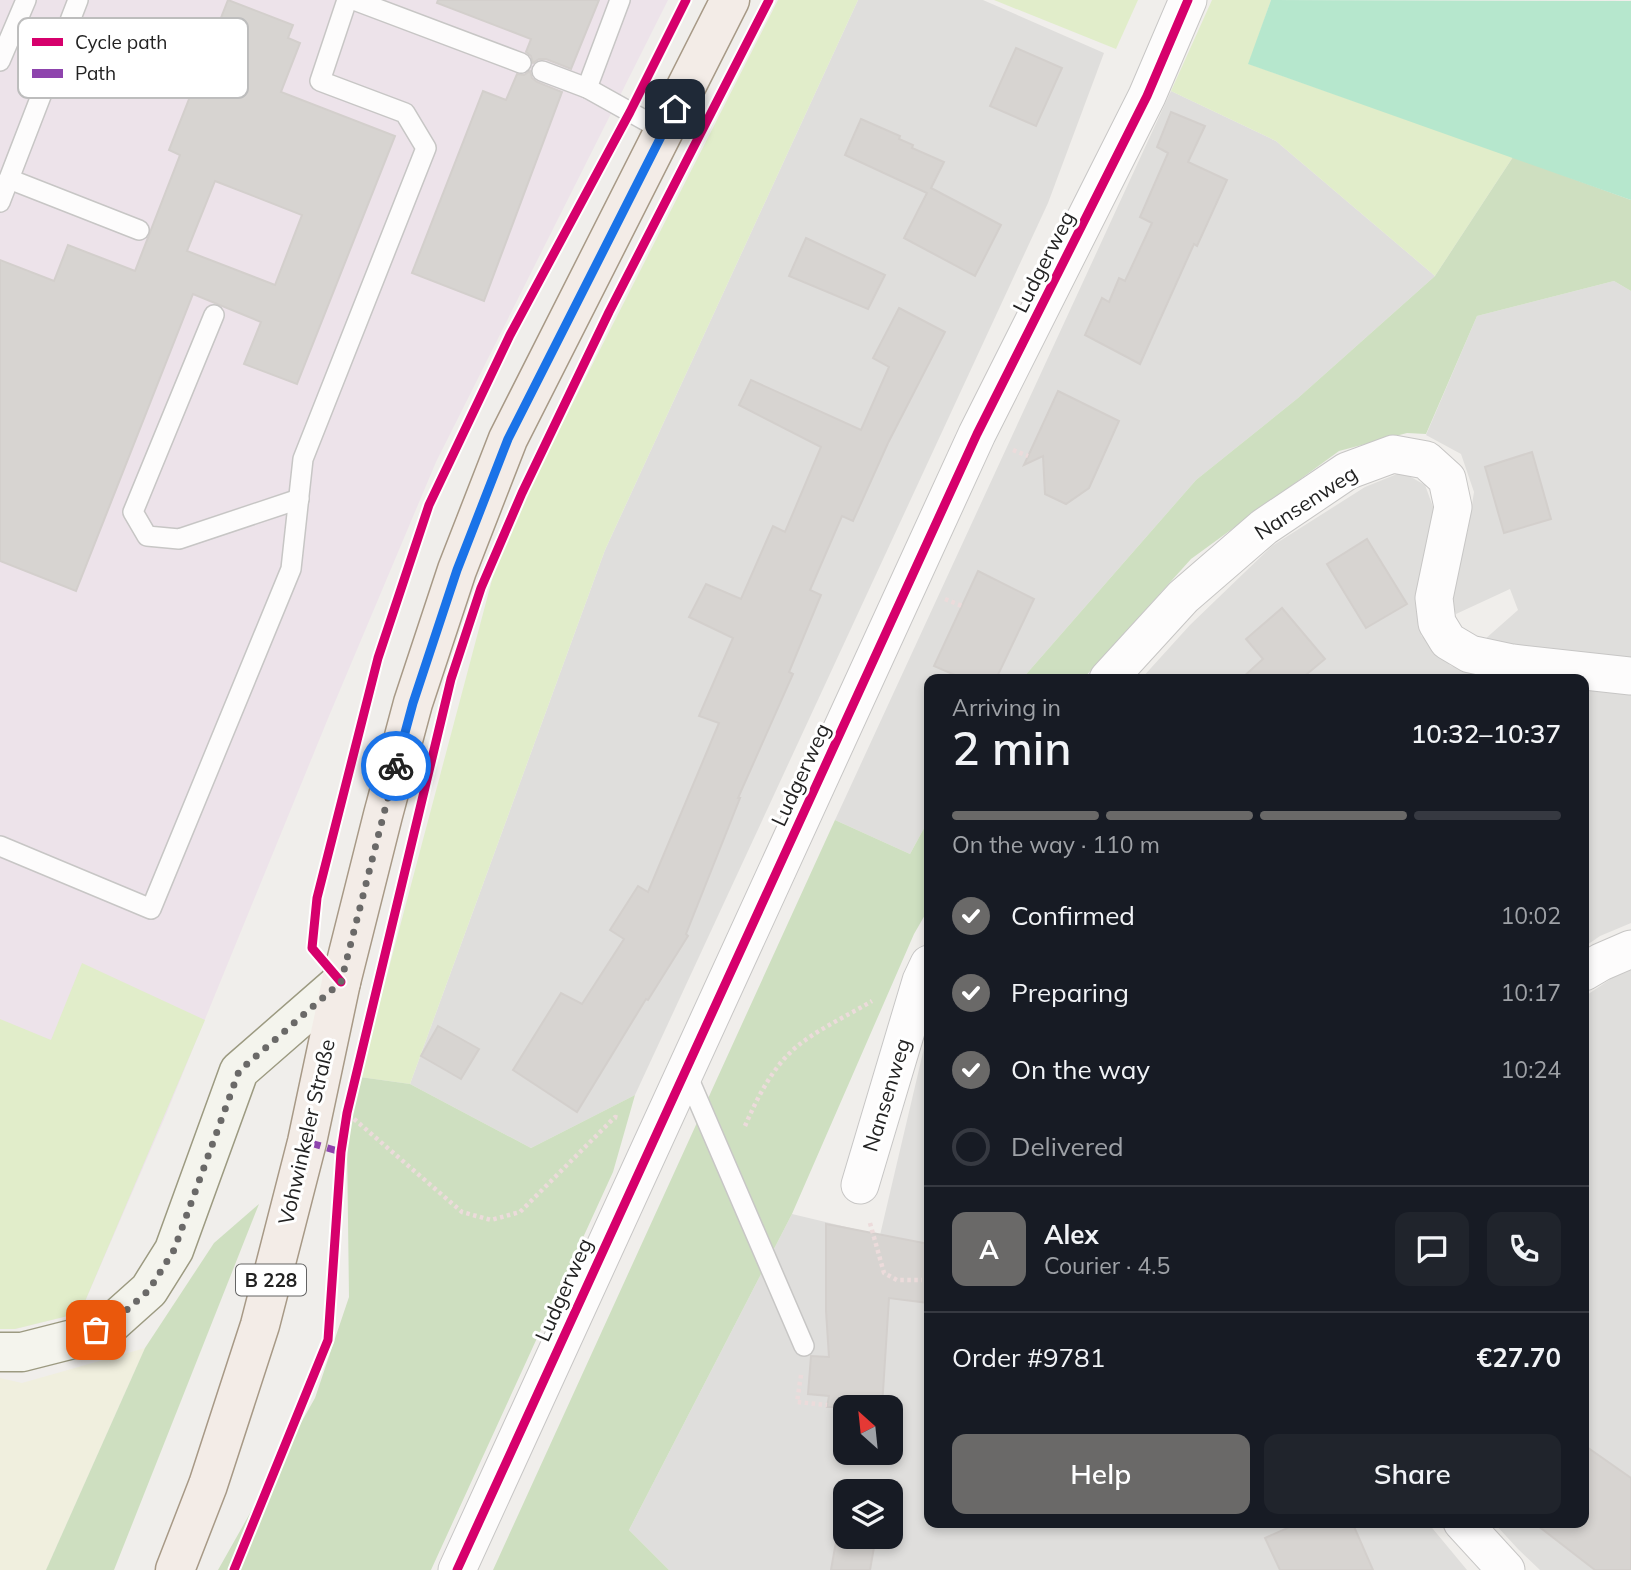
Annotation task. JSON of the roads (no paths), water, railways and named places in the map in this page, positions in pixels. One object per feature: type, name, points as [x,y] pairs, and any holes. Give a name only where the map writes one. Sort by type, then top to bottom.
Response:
[{"type":"main road","name":"Vohwinkeler Straße","points":[[175,1570],[208,1485],[260,1325],[307,1142],[341,982],[413,703],[457,570],[508,439],[730,0]]},
{"type":"street","name":"Ludgerweg","points":[[457,1570],[977,434],[1147,96],[1188,0]]},
{"type":"street","name":"Nansenweg","points":[[1113,674],[1184,597],[1264,527],[1347,471],[1393,454],[1426,460],[1447,479],[1453,507],[1434,598],[1437,623],[1448,641],[1470,654],[1511,663],[1631,676]]},
{"type":"street","points":[[1589,969],[1631,949]]},
{"type":"street","name":"Nansenweg","points":[[860,1185],[924,976]]},
{"type":"street","points":[[0,1352],[22,1352],[81,1337],[111,1324],[149,1290],[174,1250],[239,1071],[341,982]]},
{"type":"street","points":[[1468,1528],[1506,1570]]},
{"type":"lane","points":[[18,18],[26,0]]},
{"type":"lane","points":[[71,18],[78,0]]},
{"type":"lane","points":[[0,846],[151,909],[290,569],[303,458],[426,148],[405,113],[320,81],[347,0]]},
{"type":"lane","points":[[355,0],[521,63]]},
{"type":"lane","points":[[587,88],[620,0]]},
{"type":"lane","points":[[0,61],[18,19]]},
{"type":"lane","points":[[542,71],[587,88],[664,131]]},
{"type":"lane","points":[[0,202],[40,98]]},
{"type":"lane","points":[[9,179],[139,230]]},
{"type":"lane","points":[[214,316],[133,512],[147,536],[179,539],[299,499]]},
{"type":"lane","points":[[685,1069],[804,1346]]}]
